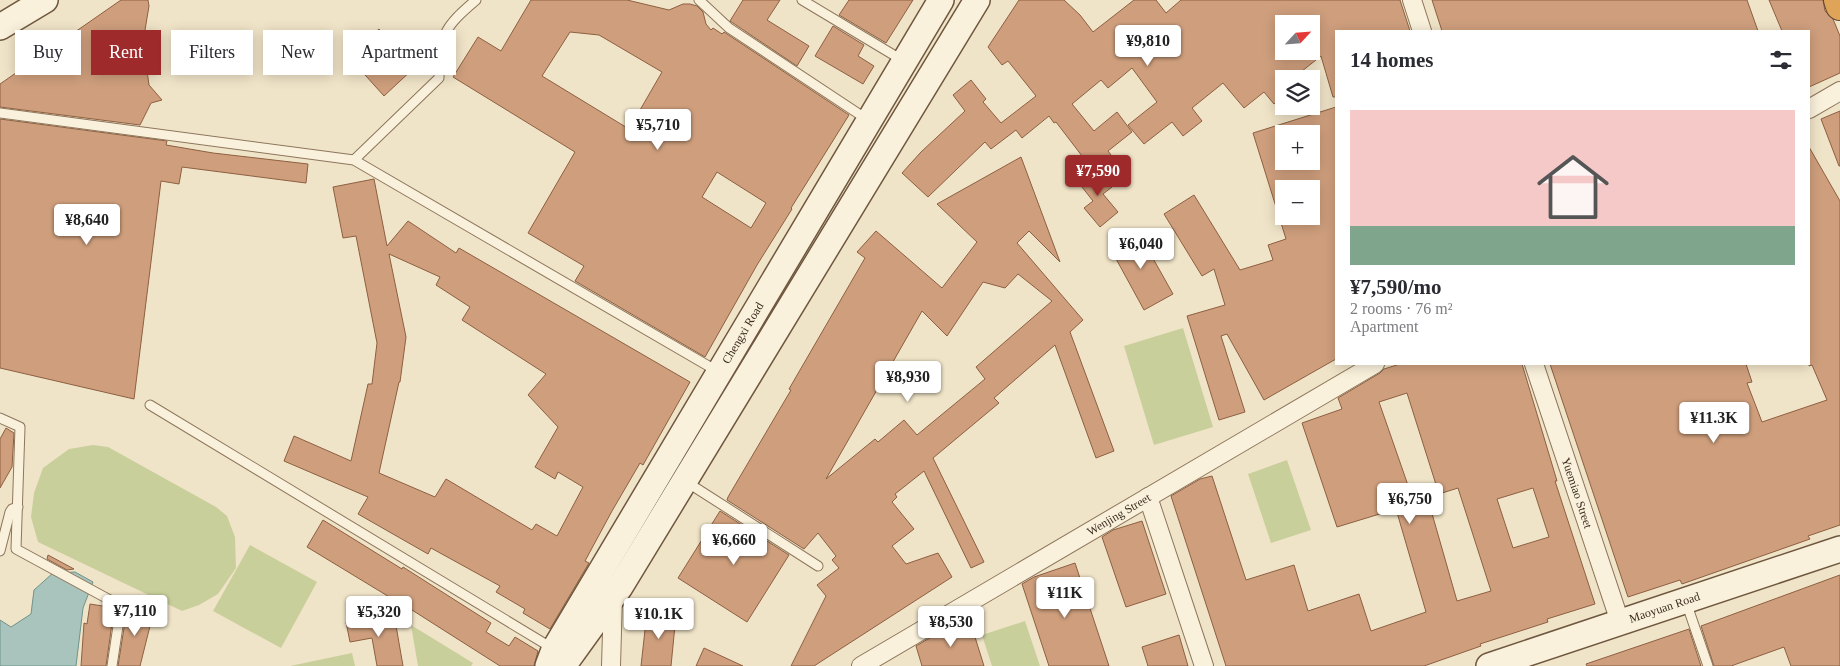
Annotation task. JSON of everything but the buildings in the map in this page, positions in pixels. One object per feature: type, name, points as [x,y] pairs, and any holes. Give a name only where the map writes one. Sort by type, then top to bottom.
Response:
[{"type":"highway","points":[[1838,0],[1840,6]]},
{"type":"main road","points":[[0,27],[45,0]]},
{"type":"main road","name":"Chengxi Road","points":[[555,661],[620,540],[941,0]]},
{"type":"main road","points":[[555,661],[620,587],[977,0]]},
{"type":"main road","name":"Maoyuan Road","points":[[1489,666],[1840,549]]},
{"type":"street","points":[[1412,0],[1422,30]]},
{"type":"street","points":[[1810,108],[1840,91]]},
{"type":"street","name":"Wenjing Street","points":[[861,666],[1373,365]]},
{"type":"street","name":"Yuemiao Street","points":[[1534,365],[1620,622]]},
{"type":"street","points":[[1148,497],[1204,666]]},
{"type":"street","points":[[611,666],[615,568],[620,540]]},
{"type":"lane","points":[[354,160],[439,78],[439,47],[448,26],[476,0]]},
{"type":"lane","points":[[700,0],[729,28],[870,121]]},
{"type":"lane","points":[[802,0],[905,61]]},
{"type":"lane","points":[[0,113],[354,160],[720,372]]},
{"type":"lane","points":[[150,405],[555,661]]},
{"type":"lane","points":[[0,418],[20,428],[16,549],[121,606],[112,666]]},
{"type":"lane","points":[[685,481],[818,566]]},
{"type":"lane","points":[[0,551],[10,512],[18,507]]},
{"type":"lane","points":[[1685,600],[1708,666]]},
{"type":"green space","points":[[1183,328],[1213,427],[1154,445],[1124,346]]},
{"type":"green space","points":[[93,445],[108,447],[216,507],[227,516],[235,537],[236,568],[218,594],[199,605],[182,611],[38,542],[31,517],[34,493],[43,468],[69,449]]},
{"type":"green space","points":[[1287,460],[1311,530],[1271,543],[1248,474]]},
{"type":"green space","points":[[250,545],[317,582],[281,648],[213,611]]},
{"type":"green space","points":[[1025,621],[1040,666],[992,666],[982,635]]},
{"type":"green space","points":[[411,625],[473,663],[471,666],[418,666]]},
{"type":"green space","points":[[352,653],[355,666],[290,666]]},
{"type":"water","points":[[75,572],[93,582],[83,608],[76,666],[0,666],[0,620],[11,627],[31,614],[34,590],[53,573]]}]
